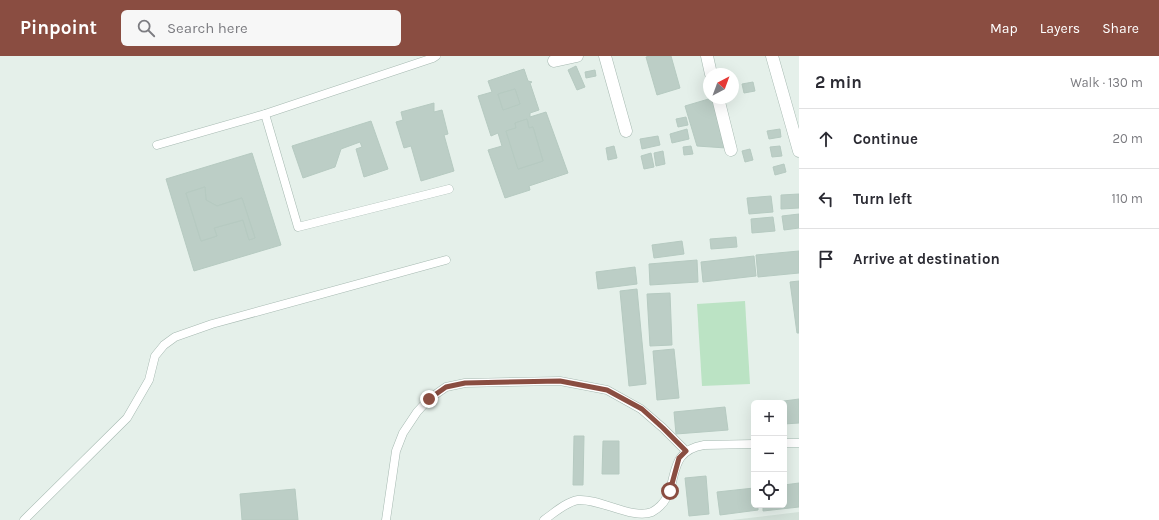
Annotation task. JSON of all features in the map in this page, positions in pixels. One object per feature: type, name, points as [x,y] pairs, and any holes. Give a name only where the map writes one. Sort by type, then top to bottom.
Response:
[{"type":"street","points":[[554,61],[577,56]]},
{"type":"street","points":[[605,56],[626,131]]},
{"type":"street","points":[[707,56],[710,68]]},
{"type":"street","points":[[772,56],[799,151]]},
{"type":"street","points":[[720,104],[731,150]]},
{"type":"lane","points":[[157,145],[265,114],[436,56]]},
{"type":"lane","points":[[265,114],[298,227],[449,188]]},
{"type":"lane","points":[[24,520],[127,418],[150,380],[156,356],[164,345],[175,337],[212,324],[446,260]]},
{"type":"lane","points":[[386,520],[396,451],[403,433],[417,412],[429,399],[446,387],[465,383],[560,381],[607,390],[642,409],[686,451]]},
{"type":"lane","points":[[787,443],[799,443]]},
{"type":"lane","points":[[544,520],[570,502],[578,500],[637,514],[651,513],[665,501],[670,491],[679,458],[686,451],[696,446],[704,445],[751,444]]},
{"type":"shaded area","points":[[799,512],[799,520],[732,520]]},
{"type":"green space","points":[[745,301],[750,384],[702,386],[697,304]]},
{"type":"building","points":[[671,56],[680,88],[657,95],[646,57]]},
{"type":"building","points":[[576,66],[585,87],[577,90],[568,70]]},
{"type":"building","points":[[524,69],[528,81],[532,82],[530,83],[539,110],[530,113],[530,117],[546,112],[568,173],[529,186],[530,190],[505,198],[488,150],[502,146],[498,133],[491,136],[478,96],[492,92],[488,81]],"holes":[[[515,89],[520,104],[503,110],[498,94]],[[527,119],[529,128],[533,127],[543,161],[518,169],[506,131],[516,128],[515,123]]]},
{"type":"building","points":[[595,70],[596,76],[586,78],[585,72]]},
{"type":"building","points":[[753,82],[755,91],[744,93],[742,84]]},
{"type":"building","points":[[515,89],[520,104],[503,110],[498,94]]},
{"type":"building","points":[[703,101],[703,104],[714,104],[726,148],[697,146],[685,106]]},
{"type":"building","points":[[434,103],[434,112],[442,110],[448,134],[444,135],[454,171],[421,181],[411,146],[404,148],[396,122],[403,120],[401,112]]},
{"type":"building","points":[[686,117],[688,125],[678,127],[676,119]]},
{"type":"building","points":[[527,119],[529,128],[533,127],[543,161],[518,169],[506,131],[516,128],[515,123]]},
{"type":"building","points":[[371,121],[388,169],[364,177],[356,149],[362,147],[360,142],[341,149],[335,167],[303,178],[292,146]]},
{"type":"building","points":[[687,129],[689,139],[672,143],[670,134]]},
{"type":"building","points":[[780,129],[781,137],[769,139],[767,131]]},
{"type":"building","points":[[658,136],[660,145],[642,149],[640,139]]},
{"type":"building","points":[[614,146],[617,158],[608,160],[606,148]]},
{"type":"building","points":[[691,146],[693,154],[684,155],[683,147]]},
{"type":"building","points":[[780,146],[782,156],[772,157],[770,147]]},
{"type":"building","points":[[750,149],[753,160],[745,162],[742,151]]},
{"type":"building","points":[[663,151],[665,164],[656,166],[654,153]]},
{"type":"building","points":[[252,153],[281,245],[194,271],[166,179]],"holes":[[[205,187],[206,200],[217,206],[242,198],[255,238],[249,240],[243,220],[214,228],[217,236],[201,241],[186,193]]]},
{"type":"building","points":[[651,153],[654,167],[644,169],[641,156]]},
{"type":"building","points":[[784,164],[786,172],[775,175],[773,167]]},
{"type":"building","points":[[205,187],[206,200],[217,206],[242,198],[255,238],[249,240],[243,220],[214,228],[217,236],[201,241],[186,193]]},
{"type":"building","points":[[799,194],[799,208],[781,209],[781,195]]},
{"type":"building","points":[[771,196],[773,212],[749,214],[747,198]]},
{"type":"building","points":[[799,214],[799,228],[784,230],[782,216]]},
{"type":"building","points":[[773,217],[775,231],[752,233],[751,219]]},
{"type":"building","points":[[736,237],[737,247],[711,249],[710,239]]},
{"type":"building","points":[[682,241],[684,254],[654,258],[652,245]]},
{"type":"building","points":[[799,251],[799,273],[758,277],[756,255]]},
{"type":"building","points":[[754,256],[756,276],[703,282],[701,262]]},
{"type":"building","points":[[697,260],[698,282],[650,285],[649,264]]},
{"type":"building","points":[[635,267],[637,284],[598,289],[596,272]]},
{"type":"building","points":[[799,281],[799,333],[797,333],[790,282]]},
{"type":"building","points":[[637,289],[646,384],[629,386],[620,291]]},
{"type":"building","points":[[670,293],[672,345],[650,346],[647,294]]},
{"type":"building","points":[[674,349],[679,398],[657,400],[653,351]]},
{"type":"building","points":[[799,399],[799,423],[787,424],[787,401]]},
{"type":"building","points":[[725,407],[728,430],[676,434],[674,412]]},
{"type":"building","points":[[574,436],[584,436],[583,485],[573,485]]},
{"type":"building","points":[[603,441],[619,441],[619,474],[602,474]]},
{"type":"building","points":[[706,476],[709,514],[689,516],[685,478]]},
{"type":"building","points":[[799,483],[799,507],[763,511],[763,508],[787,508],[787,485]]},
{"type":"building","points":[[751,488],[751,508],[758,508],[758,510],[720,515],[717,492]]},
{"type":"building","points":[[295,489],[298,520],[242,520],[240,494]]},
{"type":"route","points":[[429,399],[446,387],[465,383],[560,381],[607,390],[642,409],[686,451],[679,458],[670,491]]}]
